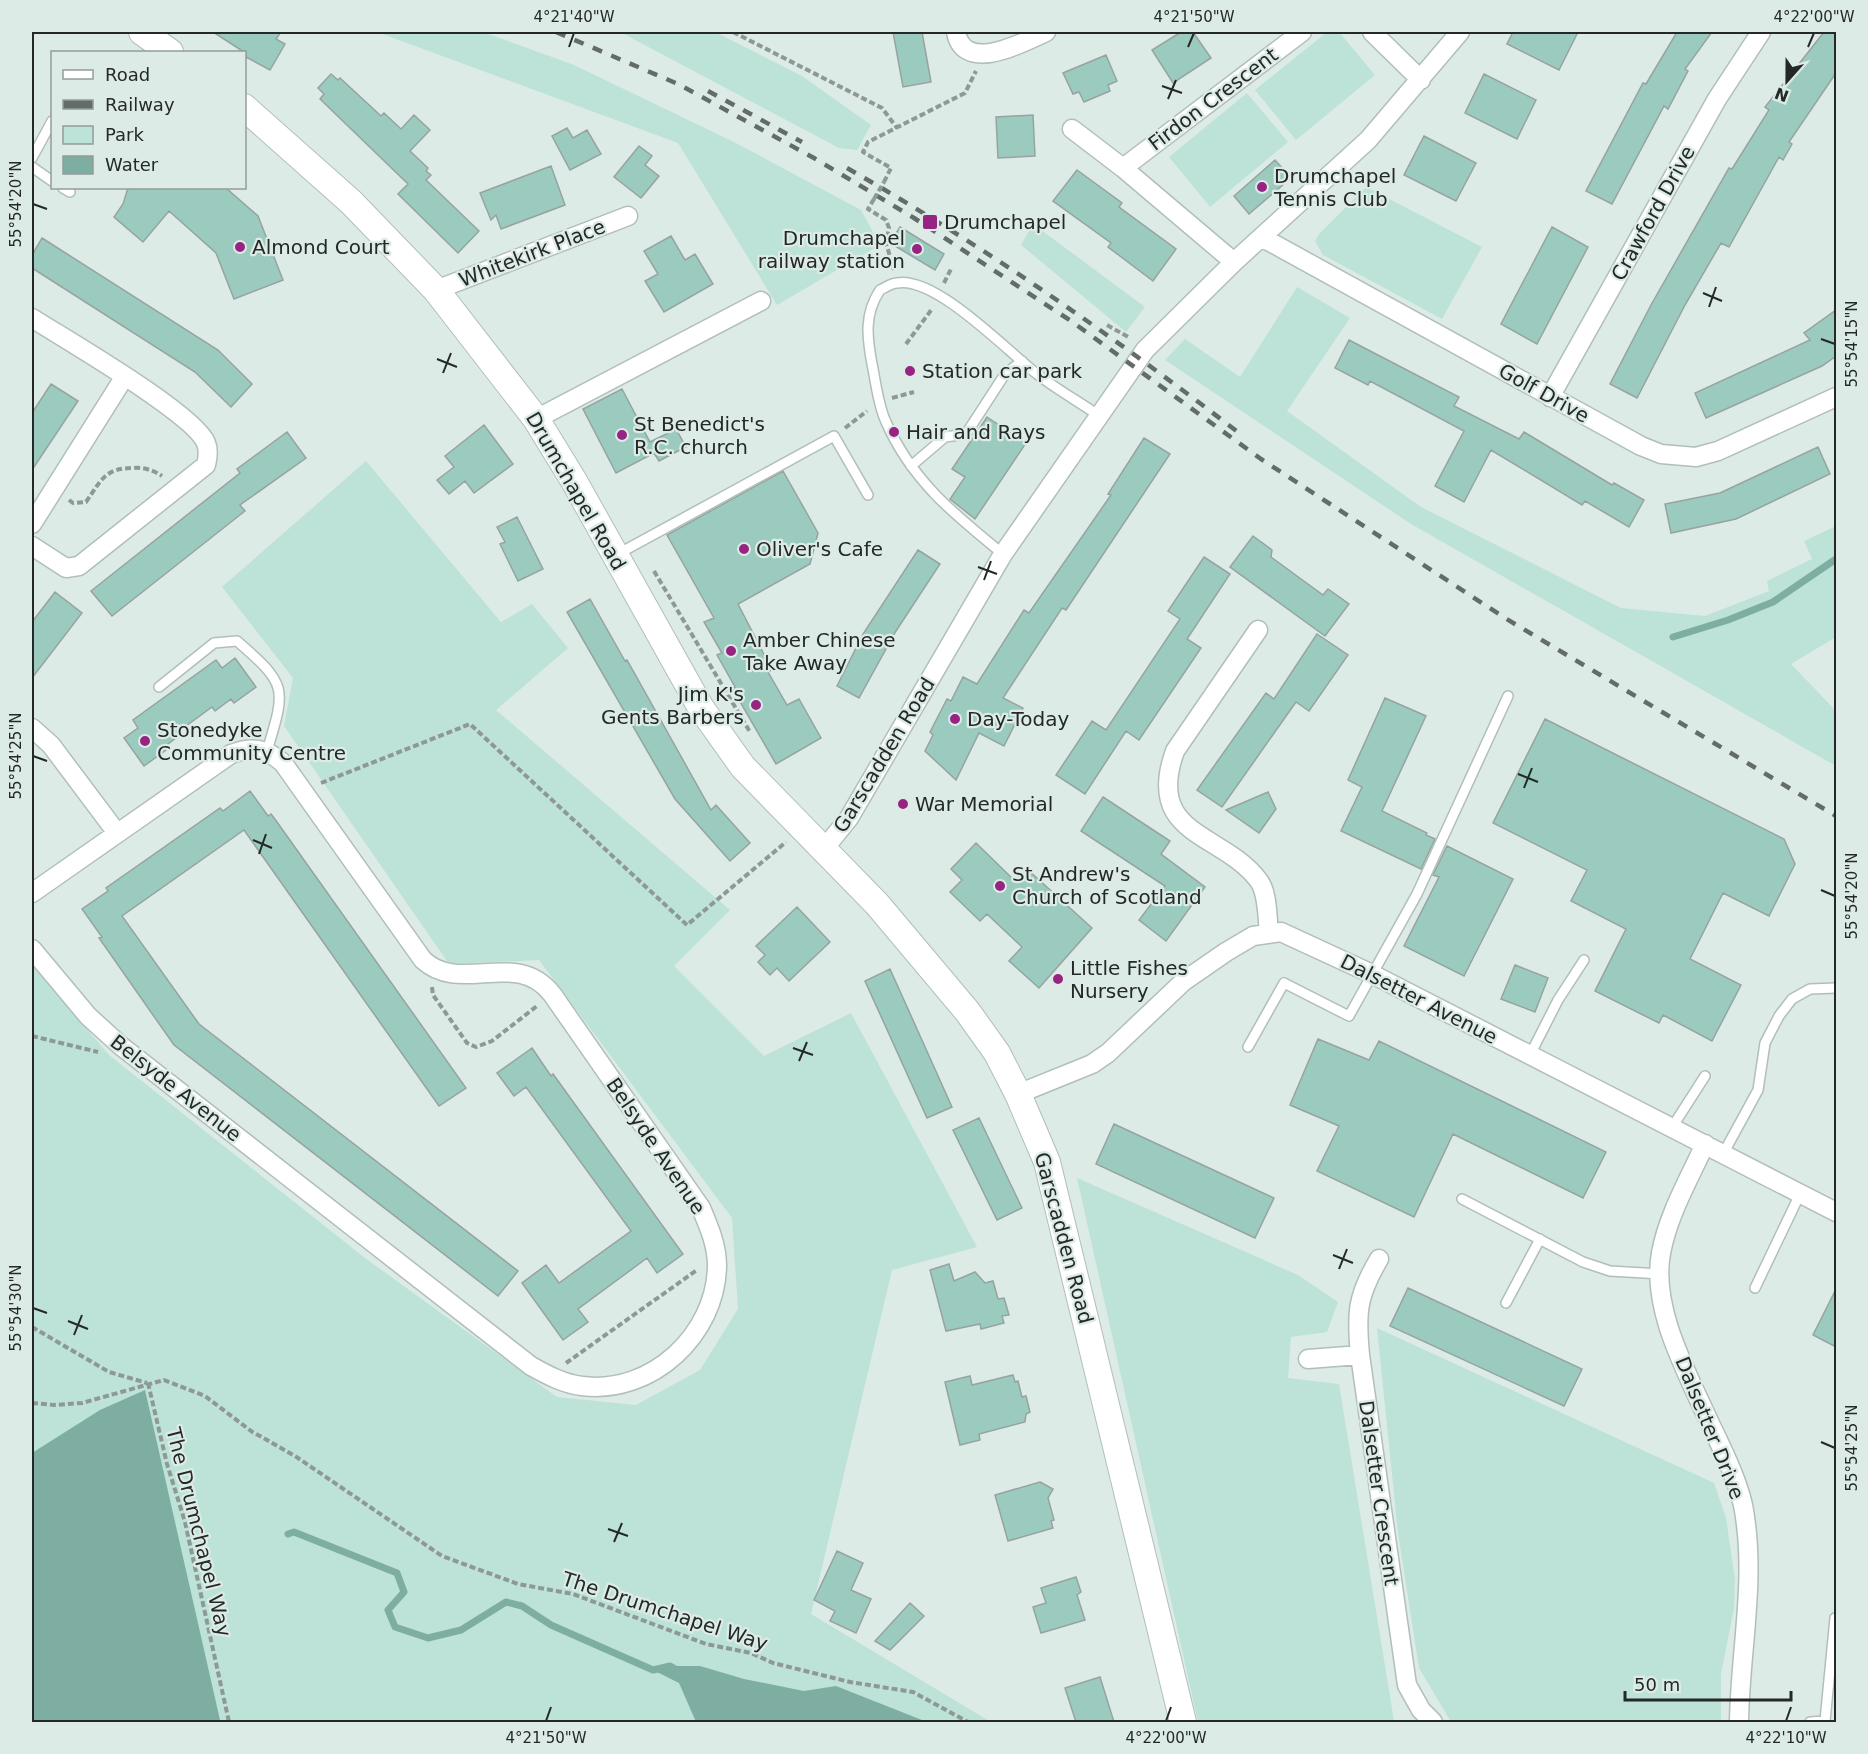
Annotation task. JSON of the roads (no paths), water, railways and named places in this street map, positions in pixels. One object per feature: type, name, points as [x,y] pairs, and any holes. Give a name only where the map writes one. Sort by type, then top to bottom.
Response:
[{"type":"street","points":[[142,32],[169,51]]},
{"type":"street","points":[[956,32],[957,39],[968,49],[985,55],[1004,51],[1046,32]]},
{"type":"street","name":"Firdon Crescent","points":[[1123,168],[1302,32]]},
{"type":"street","points":[[1371,32],[1421,80]]},
{"type":"street","name":"Garscadden Road","points":[[1183,1722],[1047,1162],[1018,1094],[997,1053],[922,955],[824,849],[849,818],[1003,554],[1145,350],[1234,262],[1368,140],[1460,32]]},
{"type":"street","name":"Crawford Drive","points":[[1550,397],[1716,99],[1761,32]]},
{"type":"street","name":"Drumchapel Road","points":[[246,109],[351,202],[436,290],[536,419],[574,481],[701,708],[743,767],[824,849]]},
{"type":"street","points":[[1072,129],[1123,168],[1234,262]]},
{"type":"street","name":"Whitekirk Place","points":[[436,290],[628,216]]},
{"type":"street","name":"Golf Drive","points":[[1263,238],[1550,397],[1641,446],[1661,454],[1696,457],[1718,451],[1836,396]]},
{"type":"street","points":[[536,419],[761,301]]},
{"type":"street","points":[[32,318],[125,376],[184,418],[206,441],[208,456],[206,465],[79,566],[66,568],[32,546]]},
{"type":"street","points":[[32,524],[125,376]]},
{"type":"street","points":[[1018,1094],[1092,1064],[1108,1053],[1184,981],[1253,936],[1269,932],[1261,883],[1247,868],[1186,827],[1175,811],[1167,789],[1169,768],[1175,751],[1258,630]]},
{"type":"street","points":[[32,728],[51,745],[117,833]]},
{"type":"street","points":[[32,893],[231,754],[243,749],[267,751]]},
{"type":"street","name":"Belsyde Avenue","points":[[32,949],[88,1016],[122,1046],[531,1366],[548,1375],[582,1386],[610,1386],[655,1371],[674,1358],[693,1337],[706,1316],[713,1293],[716,1256],[713,1237],[701,1208],[552,994],[534,977],[521,972],[454,974],[436,970],[423,960],[283,763],[267,751]]},
{"type":"street","name":"Dalsetter Avenue","points":[[1269,932],[1294,935],[1836,1212]]},
{"type":"street","name":"Dalsetter Drive","points":[[1705,1144],[1673,1213],[1661,1254],[1662,1306],[1683,1364],[1729,1467],[1742,1504],[1750,1573],[1740,1681],[1739,1722]]},
{"type":"street","name":"Dalsetter Crescent","points":[[1379,1259],[1359,1302],[1360,1355],[1407,1685],[1421,1710],[1433,1722]]},
{"type":"street","points":[[1308,1359],[1360,1355]]},
{"type":"lane","points":[[32,158],[51,124]]},
{"type":"lane","points":[[32,167],[51,180]]},
{"type":"lane","points":[[1003,554],[944,507],[911,466],[885,420],[868,341],[868,315],[880,290],[897,282],[915,286],[939,296],[984,327],[1036,374],[1098,415]]},
{"type":"lane","points":[[911,466],[945,437],[966,434],[1005,374],[1022,360]]},
{"type":"lane","points":[[614,556],[834,436],[868,495]]},
{"type":"lane","points":[[159,687],[214,643],[237,641],[270,669],[278,684],[280,708],[267,751]]},
{"type":"lane","points":[[1248,1047],[1284,983],[1349,1016],[1417,894],[1509,696]]},
{"type":"lane","points":[[1530,1055],[1558,1000],[1584,960]]},
{"type":"lane","points":[[1723,1154],[1758,1090],[1765,1043],[1779,1016],[1792,999],[1810,989],[1836,988]]},
{"type":"lane","points":[[1671,1129],[1705,1076]]},
{"type":"lane","points":[[1755,1288],[1800,1194]]},
{"type":"lane","points":[[1462,1199],[1583,1262],[1610,1271],[1661,1274]]},
{"type":"lane","points":[[1506,1304],[1540,1239]]},
{"type":"lane","points":[[1810,1722],[1825,1721],[1835,1618]]},
{"type":"water","points":[[145,1390],[220,1720],[193,1722],[32,1721],[32,1453],[100,1410]]},
{"type":"water","points":[[670,1666],[700,1666],[744,1679],[804,1691],[836,1686],[927,1722],[696,1722],[679,1683],[653,1670]]},
{"type":"waterway","points":[[1673,637],[1728,620],[1773,602],[1836,559]]},
{"type":"waterway","points":[[288,1534],[294,1532],[397,1573],[404,1592],[388,1610],[395,1627],[428,1638],[461,1630],[506,1602],[522,1606],[551,1625],[653,1670],[670,1666],[677,1670]]},
{"type":"railway","points":[[556,32],[678,84],[814,158],[914,218],[1071,321],[1261,459],[1505,618],[1836,816]]},
{"type":"railway","points":[[708,91],[802,142]]},
{"type":"railway","points":[[847,168],[948,229],[1047,293],[1239,433]]},
{"type":"place","name":"Drumchapel Tennis Club","points":[[1262,187]]},
{"type":"place","name":"Drumchapel","points":[[930,222]]},
{"type":"place","name":"Almond Court","points":[[240,247]]},
{"type":"place","name":"Drumchapel railway station","points":[[917,249]]},
{"type":"place","name":"Station car park","points":[[910,371]]},
{"type":"place","name":"Hair and Rays","points":[[894,432]]},
{"type":"place","name":"St Benedict's R.C. church","points":[[622,435]]},
{"type":"place","name":"Oliver's Cafe","points":[[744,549]]},
{"type":"place","name":"Amber Chinese Take Away","points":[[731,651]]},
{"type":"place","name":"Jim K's Gents Barbers","points":[[756,705]]},
{"type":"place","name":"Day-Today","points":[[955,719]]},
{"type":"place","name":"Stonedyke Community Centre","points":[[145,741]]},
{"type":"place","name":"War Memorial","points":[[903,804]]},
{"type":"place","name":"St Andrew's Church of Scotland","points":[[1000,886]]},
{"type":"place","name":"Little Fishes Nursery","points":[[1058,979]]}]
